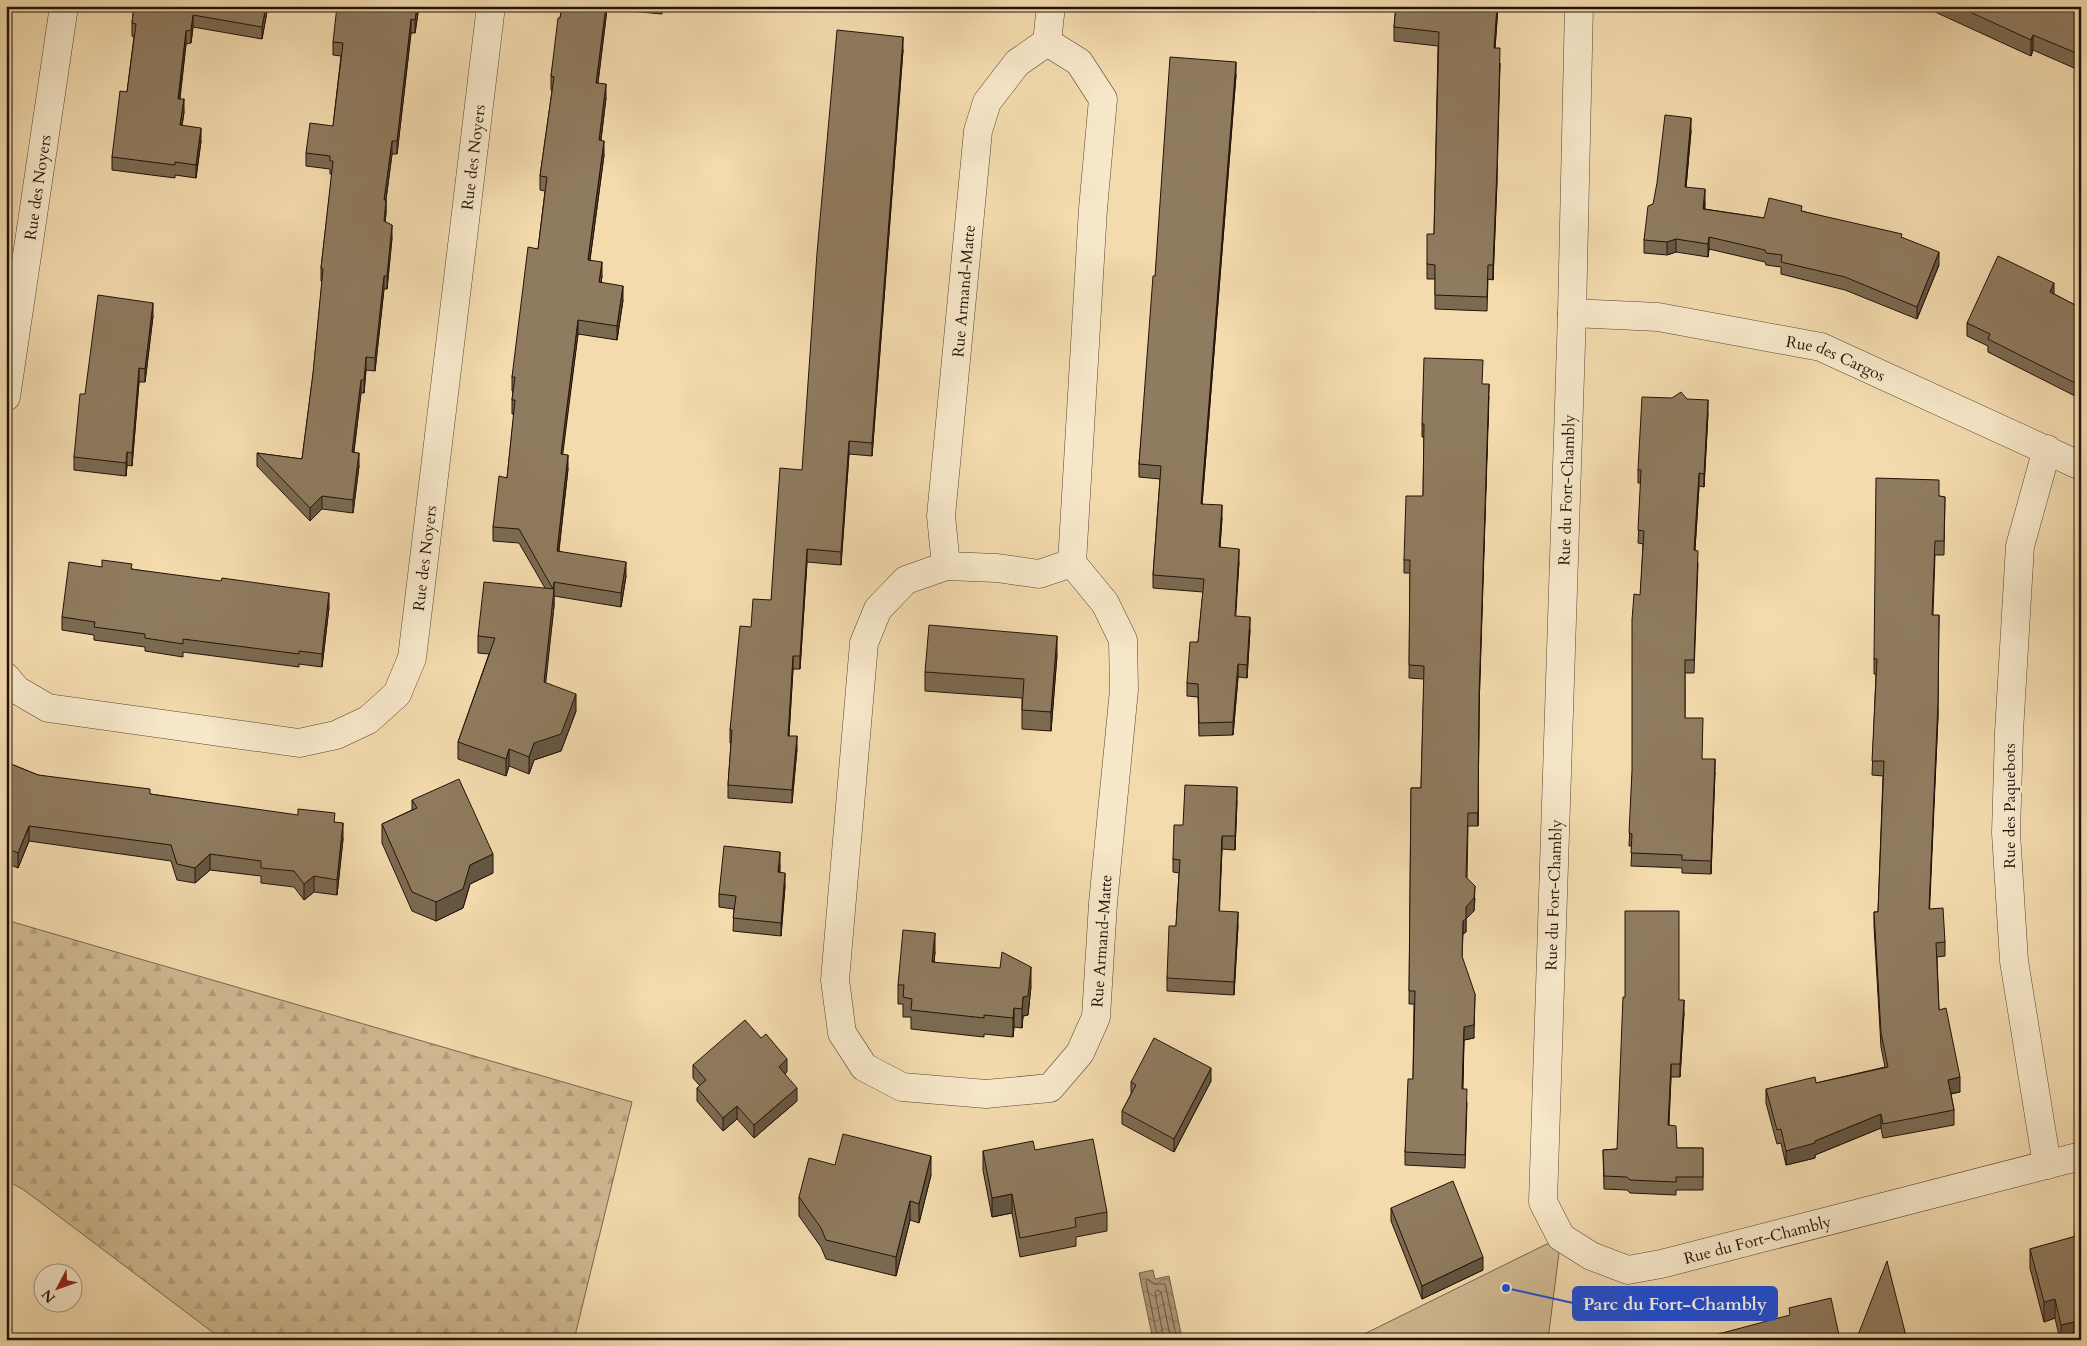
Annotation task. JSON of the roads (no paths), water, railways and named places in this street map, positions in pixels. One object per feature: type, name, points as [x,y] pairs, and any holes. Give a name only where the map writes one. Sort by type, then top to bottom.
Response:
[{"type":"street","name":"Rue des Noyers","points":[[6,397],[64,6]]},
{"type":"street","name":"Rue des Noyers","points":[[6,677],[17,690],[48,708],[299,743],[336,736],[368,720],[396,694],[412,658],[491,6]]},
{"type":"street","points":[[1051,6],[1047,42],[1079,62],[1103,99],[1094,209],[1072,563]]},
{"type":"street","name":"Rue du Fort-Chambly","points":[[1579,6],[1572,313],[1542,1202],[1561,1237],[1591,1256],[1628,1270],[1661,1264],[2081,1156]]},
{"type":"street","name":"Rue Armand-Matte","points":[[946,566],[941,516],[978,131],[987,102],[1016,63],[1047,42]]},
{"type":"street","name":"Rue des Cargos","points":[[1572,313],[1658,317],[1821,347],[2081,466]]},
{"type":"street","name":"Rue des Paquebots","points":[[2046,449],[2020,546],[2006,833],[2014,961],[2047,1165]]},
{"type":"street","name":"Rue Armand-Matte","points":[[1072,563],[1105,603],[1123,640],[1124,690],[1103,904],[1096,1018],[1080,1053],[1050,1088],[986,1094],[902,1087],[864,1067],[842,1033],[835,980],[864,643],[878,609],[906,580],[946,566],[997,568],[1039,574],[1072,563]]},
{"type":"water","points":[[1153,1270],[1155,1279],[1169,1276],[1182,1338],[1153,1340],[1139,1273]]},
{"type":"place","name":"Parc du Fort-Chambly","points":[[1506,1288]]}]
